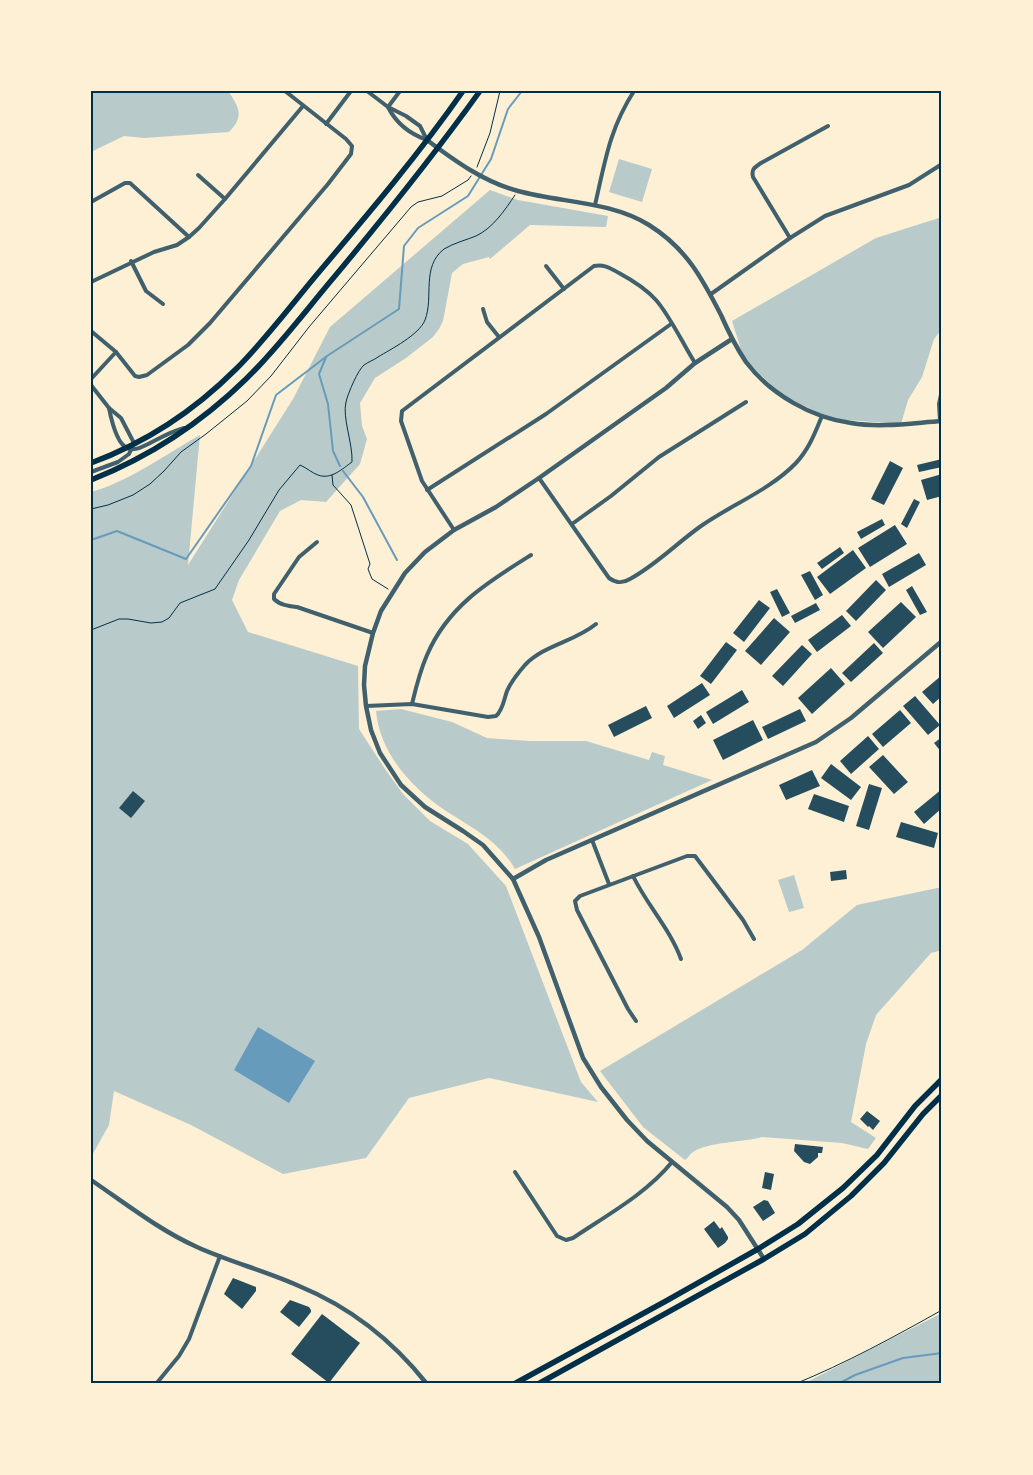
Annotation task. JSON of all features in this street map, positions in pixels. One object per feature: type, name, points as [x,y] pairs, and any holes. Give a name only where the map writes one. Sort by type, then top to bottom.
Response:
[{"type":"main road","points":[[91,464],[129,448],[134,443],[162,428],[191,408],[237,368],[377,204],[463,91]]},
{"type":"main road","points":[[91,480],[112,472],[150,452],[206,415],[252,372],[375,227],[438,148],[480,91]]},
{"type":"main road","points":[[514,1384],[758,1249],[798,1224],[843,1188],[876,1154],[915,1106],[942,1079]]},
{"type":"main road","points":[[538,1384],[764,1259],[805,1234],[851,1196],[884,1163],[942,1095]]},
{"type":"street","points":[[91,332],[116,352],[135,376],[147,376],[188,345],[210,323],[328,184],[351,154],[352,146],[346,139],[286,91]]},
{"type":"street","points":[[326,124],[351,91]]},
{"type":"street","points":[[367,91],[388,107],[420,126],[426,140]]},
{"type":"street","points":[[388,107],[400,91]]},
{"type":"street","points":[[595,206],[609,141],[634,91]]},
{"type":"street","points":[[91,282],[154,252],[177,245],[189,237],[225,199],[303,106]]},
{"type":"street","points":[[388,107],[393,119],[414,136],[426,140],[467,169],[497,184],[518,191],[620,212],[665,236],[687,257],[702,279],[732,339],[748,364],[772,388],[798,405],[822,416],[839,421],[866,424],[941,421],[939,404],[942,390]]},
{"type":"street","points":[[790,238],[753,177],[752,172],[761,163],[828,126]]},
{"type":"street","points":[[710,294],[825,216],[909,185],[942,164]]},
{"type":"street","points":[[198,175],[225,199]]},
{"type":"street","points":[[91,202],[125,183],[130,183],[189,237]]},
{"type":"street","points":[[131,262],[146,291],[163,304]]},
{"type":"street","points":[[454,530],[427,490],[401,421],[403,410],[594,266],[600,264],[630,279],[657,301],[695,363]]},
{"type":"street","points":[[546,266],[564,290]]},
{"type":"street","points":[[483,308],[487,322],[499,337]]},
{"type":"street","points":[[427,490],[546,414],[671,324]]},
{"type":"street","points":[[732,339],[695,363],[666,388],[538,478],[496,507],[454,530],[425,552],[406,573],[381,611],[373,632],[365,666],[366,706],[371,730],[380,753],[401,785],[425,807],[483,845],[513,879],[539,937],[590,1071],[627,1120],[647,1141],[727,1207],[764,1259]]},
{"type":"street","points":[[91,379],[116,352]]},
{"type":"street","points":[[91,385],[102,396],[109,408],[120,418],[134,443]]},
{"type":"street","points":[[572,524],[612,496],[659,457],[746,402]]},
{"type":"street","points":[[109,408],[112,423],[123,446],[129,448],[143,448],[172,432],[188,427]]},
{"type":"street","points":[[538,478],[609,578],[618,582],[630,579],[700,527],[784,474],[804,454],[813,440],[822,416]]},
{"type":"street","points":[[91,472],[118,462],[129,454],[129,448]]},
{"type":"street","points":[[316,542],[299,557],[274,594],[274,599],[285,605],[297,607],[373,632]]},
{"type":"street","points":[[412,704],[427,655],[438,633],[452,613],[487,583],[531,555]]},
{"type":"street","points":[[366,706],[412,704],[488,717],[496,716],[500,711],[509,688],[526,664],[544,651],[580,635],[596,624]]},
{"type":"street","points":[[513,879],[538,864],[816,742],[851,718],[942,641]]},
{"type":"street","points":[[592,840],[609,884]]},
{"type":"street","points":[[636,1021],[577,910],[575,901],[580,896],[687,856],[695,856],[743,920],[754,939]]},
{"type":"street","points":[[633,876],[642,894],[675,942],[681,959]]},
{"type":"street","points":[[515,1172],[557,1236],[566,1240],[573,1238],[639,1193],[672,1162]]},
{"type":"street","points":[[91,1180],[164,1229],[196,1247],[299,1286],[347,1311],[394,1346],[427,1384]]},
{"type":"street","points":[[156,1384],[185,1346],[220,1256]]},
{"type":"path","points":[[91,508],[133,495],[150,484],[181,452],[247,401],[271,376],[309,327],[411,207],[418,202],[442,196],[468,180],[478,165],[490,133],[500,91]]},
{"type":"path","points":[[91,630],[119,619],[151,623],[162,622],[169,618],[180,603],[215,589],[249,540],[279,490],[300,465],[318,476],[332,475],[352,462],[353,451],[345,404],[350,389],[363,365],[413,335],[424,322],[428,308],[429,279],[433,261],[444,249],[478,235],[492,224],[505,212],[518,191]]},
{"type":"path","points":[[332,475],[333,485],[351,505],[370,564],[368,570],[372,578],[392,592]]},
{"type":"path","points":[[795,1384],[875,1348],[942,1310]]},
{"type":"shaded area","points":[[91,91],[228,91],[239,112],[237,122],[229,132],[144,138],[124,136],[91,152]]},
{"type":"shaded area","points":[[619,159],[652,169],[642,202],[609,192]]},
{"type":"shaded area","points":[[490,190],[518,200],[608,216],[606,227],[530,225],[490,259],[489,257],[463,264],[452,273],[443,321],[439,329],[433,337],[406,358],[375,378],[360,403],[362,426],[367,439],[360,464],[326,502],[301,500],[280,511],[239,580],[232,600],[248,632],[358,666],[359,729],[403,794],[430,821],[468,844],[506,886],[581,1082],[598,1102],[489,1078],[409,1098],[366,1158],[283,1174],[191,1125],[114,1091],[109,1125],[91,1157],[91,492],[132,475],[200,435],[188,565],[293,399],[330,327]]},
{"type":"shaded area","points":[[942,217],[942,329],[934,339],[922,377],[908,400],[901,424],[832,419],[782,395],[744,359],[732,321],[876,238]]},
{"type":"shaded area","points":[[401,709],[452,722],[487,738],[529,741],[586,741],[649,760],[652,752],[665,756],[663,765],[712,780],[515,869],[501,850],[493,843],[433,802],[400,769],[384,742],[376,711]]},
{"type":"shaded area","points":[[794,875],[804,908],[789,912],[778,880]]},
{"type":"shaded area","points":[[942,887],[942,950],[931,953],[876,1015],[866,1044],[851,1122],[876,1138],[868,1149],[842,1143],[762,1137],[707,1146],[693,1152],[685,1160],[643,1127],[600,1071],[802,950],[857,905]]},
{"type":"shaded area","points":[[942,1313],[942,1384],[803,1384]]},
{"type":"water","points":[[258,1027],[315,1061],[289,1103],[234,1070]]},
{"type":"building","points":[[942,459],[942,467],[919,472],[917,465]]},
{"type":"building","points":[[890,461],[903,468],[884,505],[871,499]]},
{"type":"building","points":[[942,474],[942,496],[927,500],[921,480]]},
{"type":"building","points":[[914,499],[920,502],[907,528],[901,524]]},
{"type":"building","points":[[882,519],[885,525],[861,539],[857,532]]},
{"type":"building","points":[[895,525],[907,544],[870,567],[858,548]]},
{"type":"building","points":[[840,547],[844,553],[822,569],[817,563]]},
{"type":"building","points":[[853,550],[866,568],[830,594],[817,577]]},
{"type":"building","points":[[919,553],[926,565],[889,587],[882,574]]},
{"type":"building","points":[[810,571],[823,595],[815,600],[801,575]]},
{"type":"building","points":[[876,580],[886,590],[856,621],[846,611]]},
{"type":"building","points":[[912,586],[927,612],[920,615],[906,590]]},
{"type":"building","points":[[777,589],[790,613],[782,617],[770,592]]},
{"type":"building","points":[[759,600],[770,608],[744,642],[733,633]]},
{"type":"building","points":[[901,602],[916,617],[883,648],[868,632]]},
{"type":"building","points":[[816,603],[820,610],[795,623],[791,616]]},
{"type":"building","points":[[842,615],[851,626],[817,652],[808,640]]},
{"type":"building","points":[[774,618],[790,632],[761,665],[745,651]]},
{"type":"building","points":[[726,642],[737,650],[711,684],[700,676]]},
{"type":"building","points":[[874,643],[883,653],[851,682],[842,673]]},
{"type":"building","points":[[802,645],[812,654],[783,686],[772,676]]},
{"type":"building","points":[[831,668],[845,684],[812,714],[798,698]]},
{"type":"building","points":[[942,675],[942,696],[933,704],[922,692]]},
{"type":"building","points":[[702,683],[710,695],[674,718],[667,706]]},
{"type":"building","points":[[742,690],[749,702],[713,724],[706,712]]},
{"type":"building","points":[[915,696],[940,725],[928,735],[903,706]]},
{"type":"building","points":[[646,706],[652,718],[614,737],[608,725]]},
{"type":"building","points":[[800,709],[806,721],[768,739],[762,727]]},
{"type":"building","points":[[900,710],[911,723],[883,747],[872,734]]},
{"type":"building","points":[[701,715],[706,723],[698,729],[693,721]]},
{"type":"building","points":[[753,720],[763,740],[723,760],[713,740]]},
{"type":"building","points":[[868,736],[879,749],[851,774],[840,761]]},
{"type":"building","points":[[942,737],[942,753],[934,743]]},
{"type":"building","points":[[883,755],[908,782],[894,794],[869,767]]},
{"type":"building","points":[[831,764],[861,787],[851,800],[821,778]]},
{"type":"building","points":[[812,770],[820,786],[786,800],[779,785]]},
{"type":"building","points":[[869,784],[882,788],[869,830],[856,826]]},
{"type":"building","points":[[942,789],[942,808],[924,824],[914,812]]},
{"type":"building","points":[[133,791],[145,801],[131,818],[119,808]]},
{"type":"building","points":[[814,794],[849,806],[844,822],[808,809]]},
{"type":"building","points":[[901,822],[938,833],[934,848],[896,837]]},
{"type":"building","points":[[846,870],[847,879],[831,881],[830,872]]},
{"type":"building","points":[[867,1111],[880,1121],[873,1130],[860,1119]]},
{"type":"building","points":[[795,1144],[823,1147],[822,1153],[818,1153],[818,1157],[810,1164],[804,1162],[794,1151]]},
{"type":"building","points":[[765,1172],[774,1174],[771,1190],[762,1188]]},
{"type":"building","points":[[764,1200],[768,1201],[775,1213],[763,1221],[753,1207]]},
{"type":"building","points":[[714,1221],[720,1229],[722,1227],[728,1237],[725,1243],[718,1248],[704,1229]]},
{"type":"building","points":[[233,1278],[256,1287],[256,1291],[242,1309],[224,1294]]},
{"type":"building","points":[[290,1300],[309,1307],[311,1310],[299,1327],[280,1312]]},
{"type":"building","points":[[322,1314],[360,1343],[329,1383],[291,1354]]},
{"type":"waterway","points":[[91,540],[117,531],[186,559],[251,466],[276,395],[327,356],[399,309],[404,246],[418,228],[468,196],[491,159],[508,109],[522,91]]},
{"type":"waterway","points":[[326,357],[319,374],[328,404],[333,451],[340,466]]},
{"type":"waterway","points":[[343,471],[363,497],[397,560]]},
{"type":"waterway","points":[[838,1384],[855,1375],[903,1358],[942,1353]]}]
